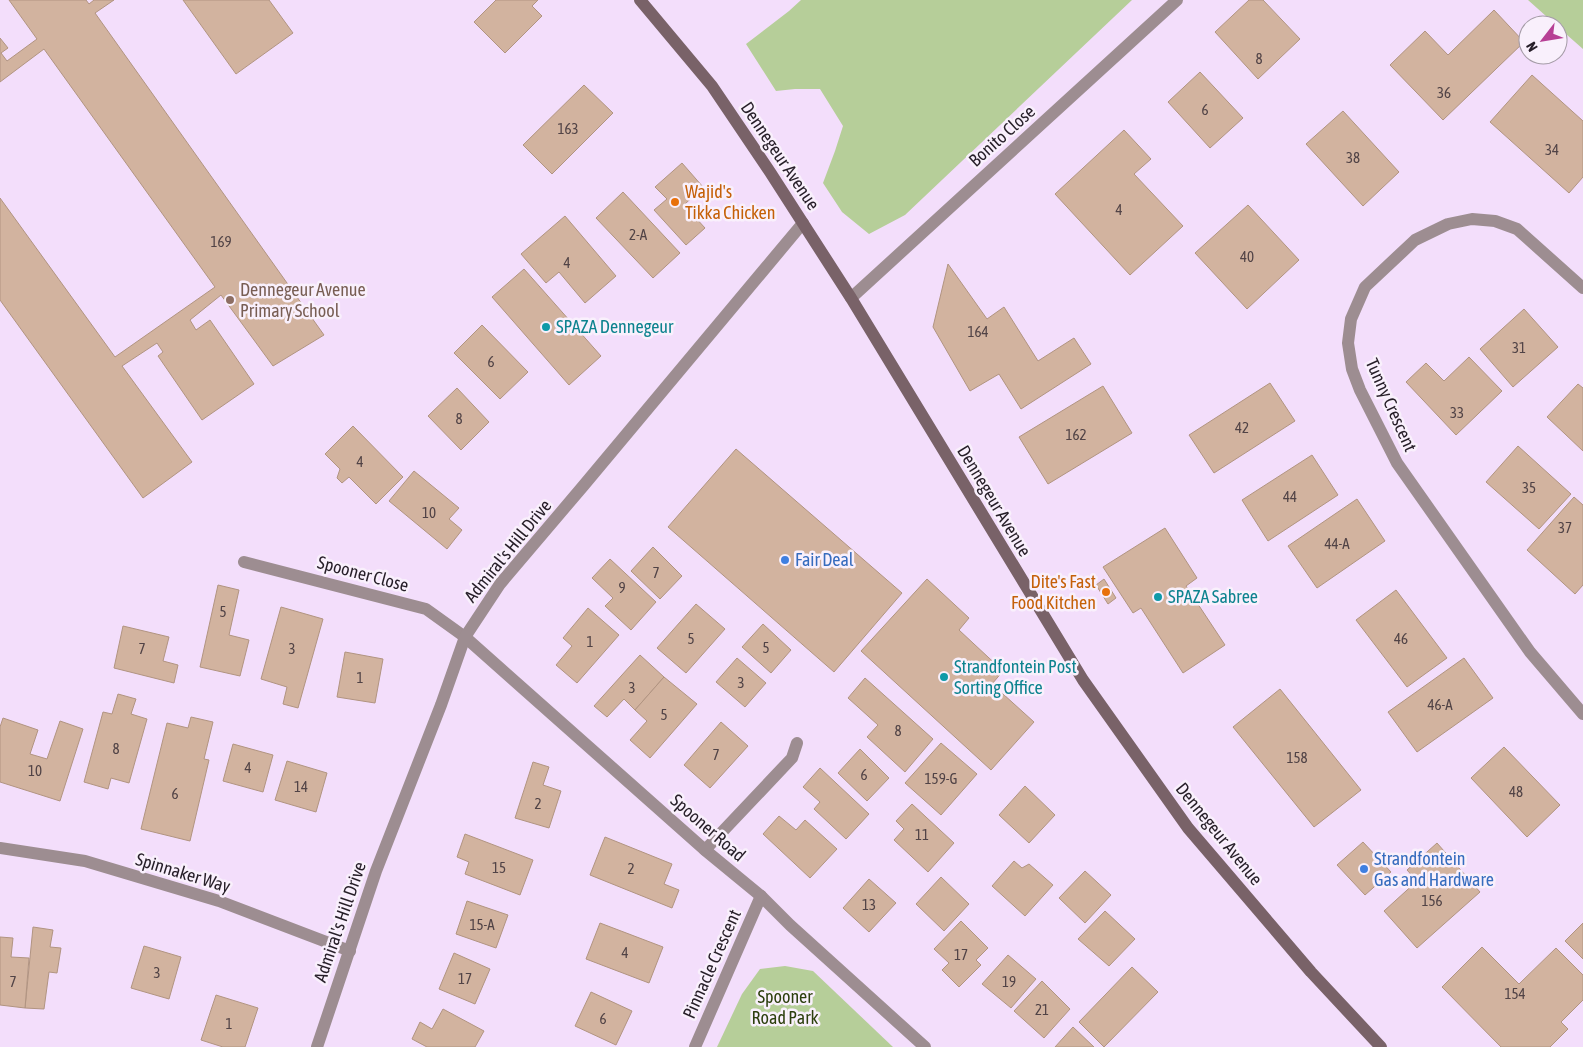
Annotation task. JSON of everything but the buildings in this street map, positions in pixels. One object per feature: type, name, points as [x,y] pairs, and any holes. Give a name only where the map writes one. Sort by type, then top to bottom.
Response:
[{"type":"street","name":"Dennegeur Avenue","points":[[640,0],[712,86],[803,223],[851,298],[1083,680],[1188,828],[1310,972],[1381,1047]]},
{"type":"street","name":"Bonito Close","points":[[851,298],[1177,0]]},
{"type":"street","name":"Tunny Crescent","points":[[1583,288],[1517,229],[1495,221],[1472,219],[1448,224],[1415,240],[1365,287],[1350,319],[1348,342],[1352,368],[1360,390],[1397,463],[1530,652],[1583,714]]},
{"type":"street","name":"Admiral's Hill Drive","points":[[316,1047],[376,871],[441,705],[465,637],[500,584],[803,223]]},
{"type":"street","name":"Spooner Close","points":[[244,562],[426,609],[465,637]]},
{"type":"street","name":"Spooner Road","points":[[465,637],[706,850],[761,896],[790,925],[925,1047]]},
{"type":"street","points":[[706,850],[792,758],[797,743]]},
{"type":"street","name":"Spinnaker Way","points":[[0,848],[85,861],[219,901],[350,951]]},
{"type":"street","name":"Pinnacle Crescent","points":[[695,1047],[761,896]]},
{"type":"green space","points":[[801,0],[1132,0],[905,215],[869,234],[842,212],[823,183],[843,126],[820,89],[776,91],[746,44]]},
{"type":"green space","points":[[1528,0],[1583,0],[1583,49],[1568,36],[1568,15],[1545,15]]},
{"type":"green space","name":"Spooner Road Park","points":[[785,966],[813,971],[893,1047],[717,1047],[742,994],[760,969]]},
{"type":"place","name":"Wajid's Tikka Chicken","points":[[675,202]]},
{"type":"place","name":"Dennegeur Avenue Primary School","points":[[230,300]]},
{"type":"place","name":"SPAZA Dennegeur","points":[[546,327]]},
{"type":"place","name":"Fair Deal","points":[[785,560]]},
{"type":"place","name":"Dite's Fast Food Kitchen","points":[[1106,592]]},
{"type":"place","name":"SPAZA Sabree","points":[[1158,597]]},
{"type":"place","name":"Strandfontein Post Sorting Office","points":[[944,677]]},
{"type":"place","name":"Strandfontein Gas and Hardware","points":[[1364,869]]}]
